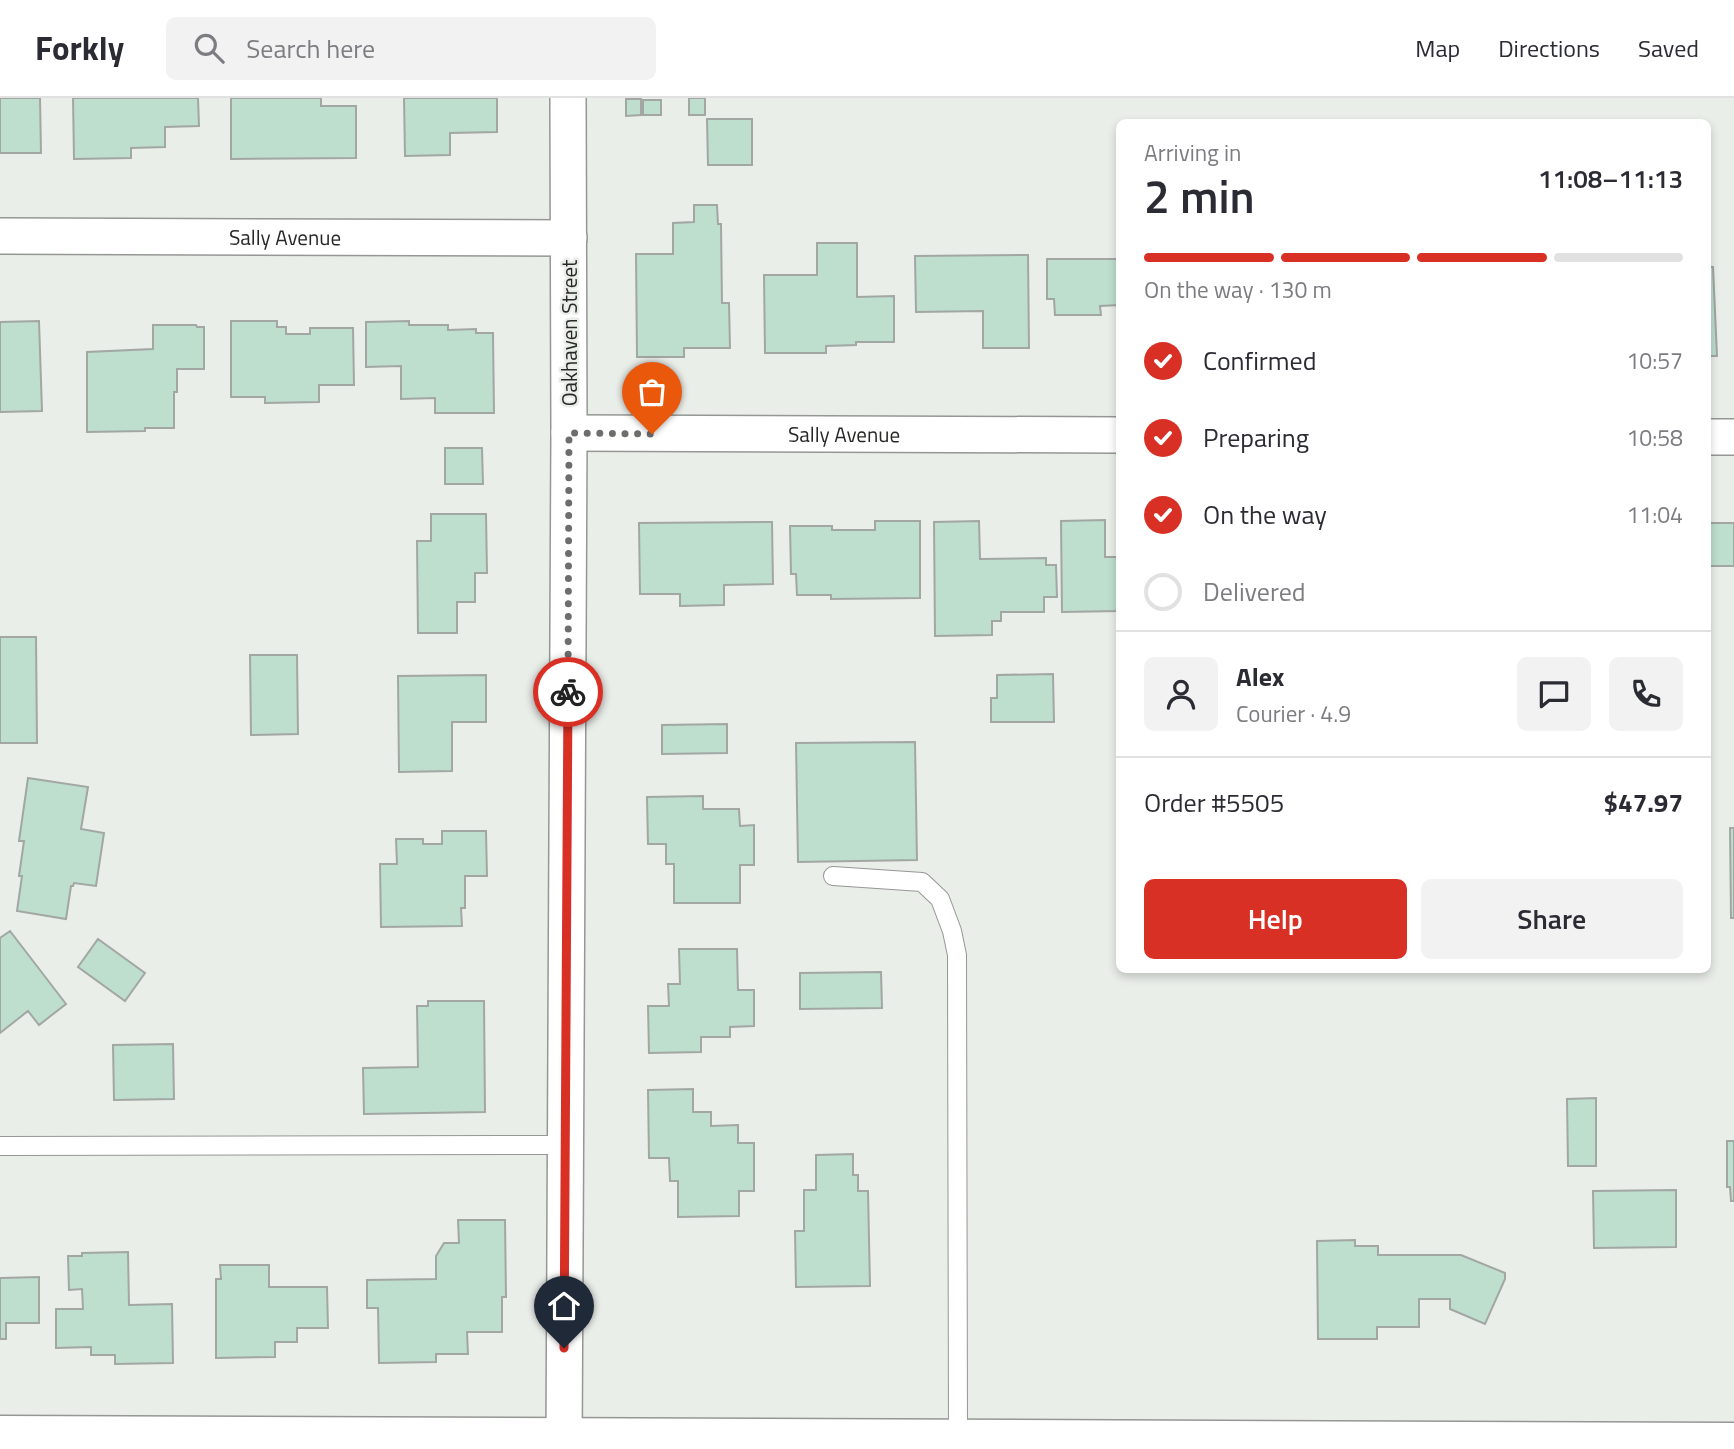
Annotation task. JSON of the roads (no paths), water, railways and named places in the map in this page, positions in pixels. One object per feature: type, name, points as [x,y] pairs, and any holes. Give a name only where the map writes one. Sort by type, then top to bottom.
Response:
[{"type":"main road","points":[[0,1435],[564,1443],[958,1439],[1734,1442]]},
{"type":"street","name":"Oakhaven Street","points":[[564,1443],[569,98]]},
{"type":"street","name":"Sally Avenue","points":[[0,236],[569,237]]},
{"type":"street","name":"Sally Avenue","points":[[569,433],[1116,435]]},
{"type":"street","points":[[1711,437],[1734,437]]},
{"type":"lane","points":[[833,876],[922,881],[940,899],[953,931],[957,956],[958,1439]]},
{"type":"lane","points":[[0,1146],[565,1145]]}]
